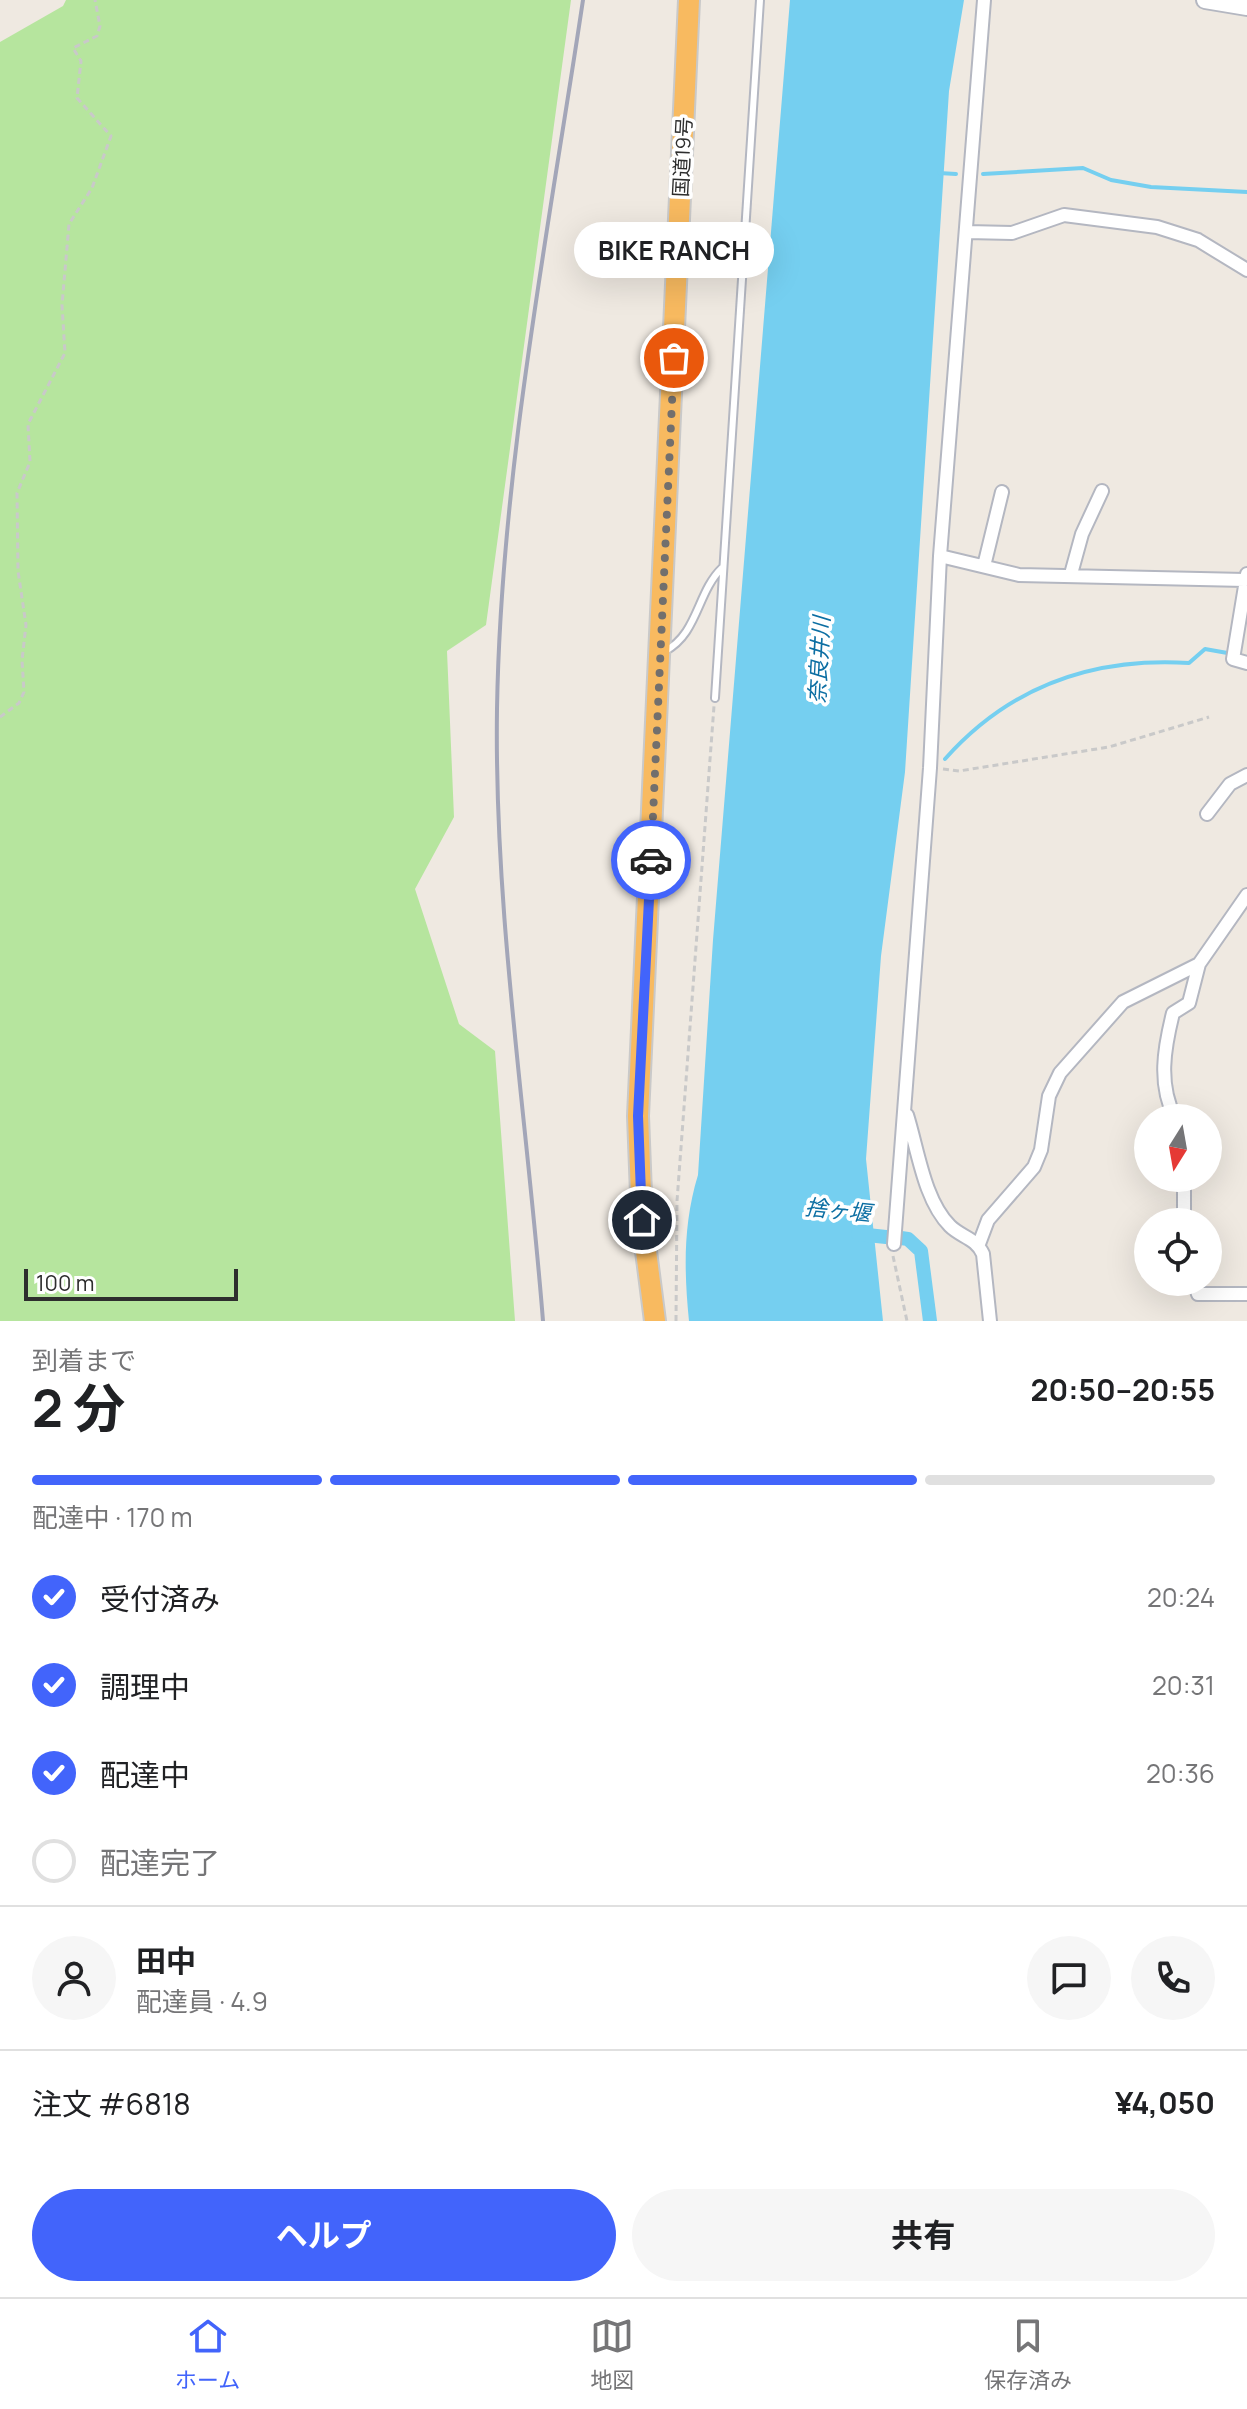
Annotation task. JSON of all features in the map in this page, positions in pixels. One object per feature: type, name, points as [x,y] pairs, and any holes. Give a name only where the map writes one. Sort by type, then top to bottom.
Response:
[{"type":"highway","name":"国道19号","points":[[655,1321],[642,1220],[638,1116],[689,0]]},
{"type":"street","points":[[894,1244],[930,768],[940,556],[984,0]]},
{"type":"street","points":[[1205,0],[1247,7]]},
{"type":"street","points":[[967,232],[1012,233],[1064,215],[1157,227],[1198,240],[1247,270]]},
{"type":"street","points":[[1071,574],[1082,534],[1102,491]]},
{"type":"street","points":[[984,566],[1002,492]]},
{"type":"street","points":[[940,556],[1019,575],[1071,574],[1246,585],[1233,659],[1247,663]]},
{"type":"street","points":[[1207,814],[1230,784],[1247,775]]},
{"type":"street","points":[[1168,1104],[1163,1051],[1173,1013],[1189,1003],[1199,964],[1247,895]]},
{"type":"street","points":[[990,1321],[979,1244],[988,1220],[1034,1167],[1041,1150],[1049,1096],[1060,1073],[1123,1002],[1199,964]]},
{"type":"street","points":[[905,1109],[934,1201],[951,1227],[979,1244]]},
{"type":"street","points":[[1222,1294],[1247,1294]]},
{"type":"lane","points":[[715,698],[760,0]]},
{"type":"lane","points":[[661,653],[677,645],[689,629],[710,580],[722,568]]},
{"type":"path","points":[[0,717],[19,703],[24,692],[22,660],[26,617],[18,571],[16,504],[30,462],[28,424],[65,353],[62,305],[69,224],[92,188],[111,136],[79,104],[75,92],[81,61],[73,48],[97,36],[100,26],[95,0]]},
{"type":"path","points":[[676,1321],[677,1201],[715,698]]},
{"type":"path","points":[[930,768],[959,771],[1109,747],[1209,717]]},
{"type":"path","points":[[894,1244],[893,1259],[907,1321]]},
{"type":"green space","points":[[66,0],[571,0],[486,625],[447,651],[454,817],[415,889],[459,1024],[495,1051],[515,1321],[0,1321],[0,42],[63,6]]},
{"type":"water","name":"奈良井川","points":[[790,0],[964,0],[949,91],[905,772],[881,956],[866,1159],[883,1321],[689,1321],[687,1230],[698,1175],[713,940]]},
{"type":"waterway","points":[[983,174],[1083,168],[1111,180],[1151,187],[1247,192]]},
{"type":"waterway","points":[[939,173],[956,174]]},
{"type":"waterway","points":[[945,759],[997,712],[1055,681],[1120,665],[1189,663],[1205,649],[1233,654]]},
{"type":"waterway","name":"捨ヶ堰","points":[[858,1234],[886,1237]]},
{"type":"waterway","name":"捨ヶ堰","points":[[901,1238],[908,1239],[921,1251],[930,1321]]},
{"type":"railway","points":[[543,1321],[506,939],[497,786],[497,709],[500,620],[517,442],[541,264],[583,0]]},
{"type":"way so far","points":[[651,860],[674,358]]},
{"type":"place","name":"BIKE RANCH","points":[[674,358]]},
{"type":"route","points":[[642,1220],[638,1116],[651,860]]}]
